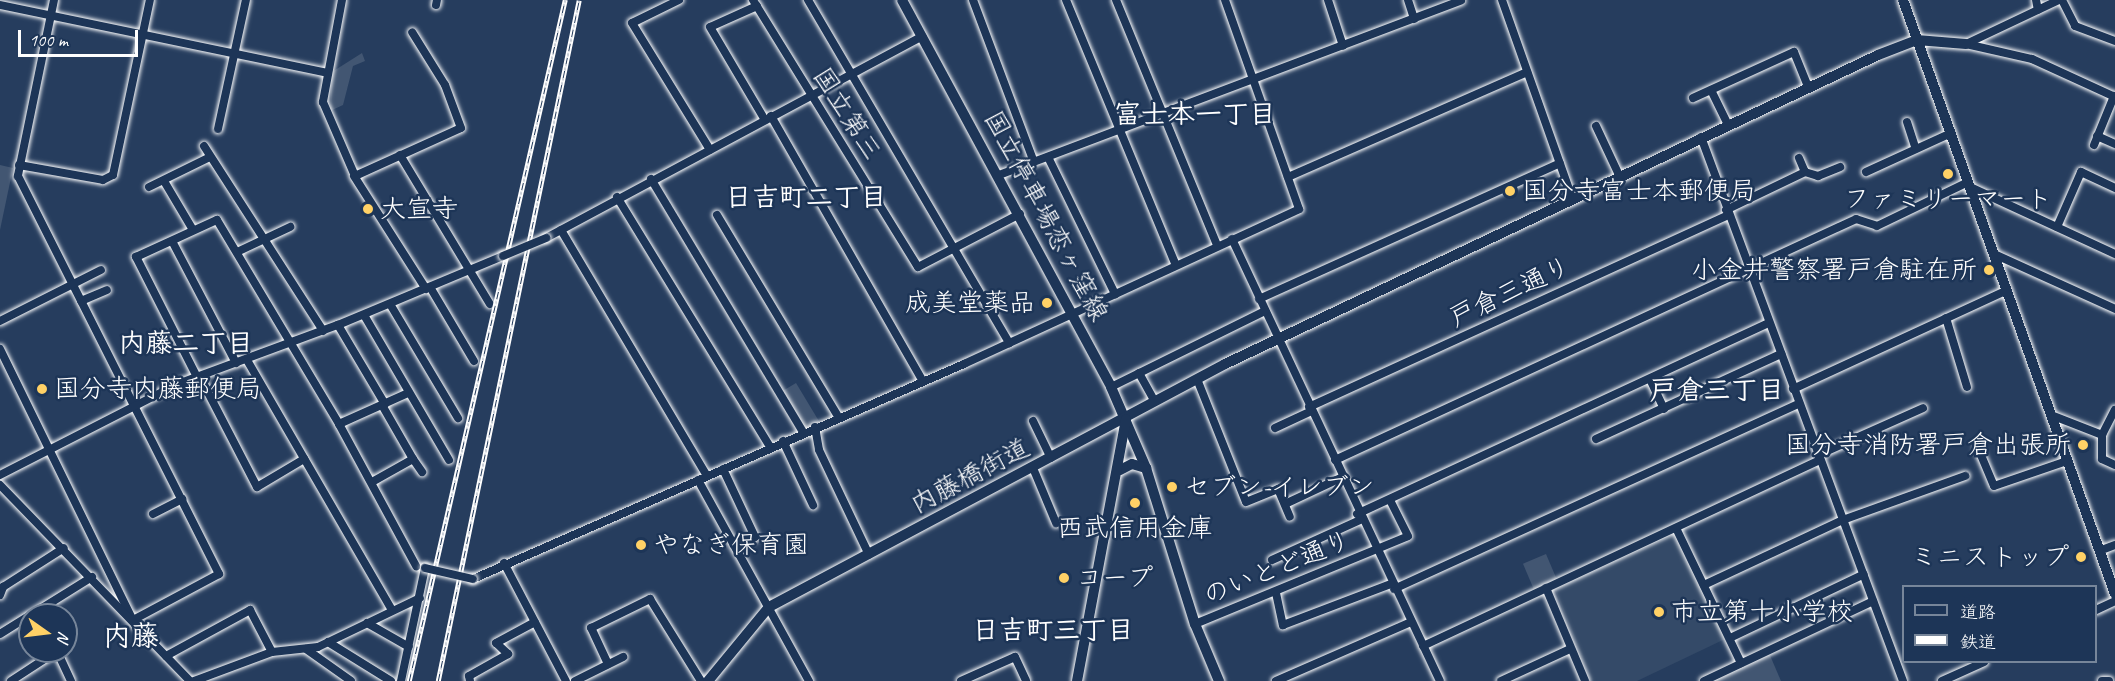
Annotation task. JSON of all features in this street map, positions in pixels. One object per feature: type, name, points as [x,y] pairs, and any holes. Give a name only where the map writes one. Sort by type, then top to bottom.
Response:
[{"type":"street","points":[[54,0],[18,176],[182,500],[218,577],[133,620]]},
{"type":"street","points":[[19,165],[103,180],[113,176],[150,0]]},
{"type":"street","points":[[218,129],[246,0]]},
{"type":"street","points":[[342,0],[323,102],[328,123],[356,176],[460,128],[445,85],[412,32]]},
{"type":"street","points":[[679,0],[632,23],[710,150]]},
{"type":"street","points":[[808,0],[852,70],[1009,343]]},
{"type":"street","name":"国立停車場恋ヶ窪線","points":[[902,0],[1020,214],[1126,419],[1146,468],[1195,624],[1219,681]]},
{"type":"street","points":[[974,0],[1034,162]]},
{"type":"street","points":[[1066,0],[1176,265]]},
{"type":"street","points":[[1116,0],[1217,245]]},
{"type":"street","points":[[402,681],[425,568],[473,579],[504,563],[1009,343],[1299,209],[1225,0]]},
{"type":"street","points":[[1328,0],[1343,46]]},
{"type":"street","points":[[1408,0],[1414,19]]},
{"type":"street","points":[[999,175],[1461,0]]},
{"type":"street","points":[[1502,0],[1572,198]]},
{"type":"street","points":[[1903,0],[2115,594]]},
{"type":"street","points":[[2036,0],[2038,10]]},
{"type":"street","points":[[1966,44],[2060,0],[2075,26],[2115,41]]},
{"type":"street","points":[[755,3],[710,27],[768,118],[923,381]]},
{"type":"street","name":"国立第三","points":[[755,3],[809,94],[918,267],[1020,214]]},
{"type":"street","points":[[0,5],[327,73]]},
{"type":"street","points":[[0,475],[134,405],[198,377],[338,326],[546,238],[852,70],[922,36]]},
{"type":"street","points":[[1917,40],[1966,44],[2032,59],[2115,97],[2094,145]]},
{"type":"street","name":"内藤橋街道","points":[[708,681],[769,607],[1126,419],[1197,379],[1808,86],[1917,40]]},
{"type":"street","points":[[1694,98],[1794,52],[1808,86]]},
{"type":"street","points":[[1288,177],[1527,72]]},
{"type":"street","points":[[1711,90],[1728,124]]},
{"type":"street","points":[[1907,122],[1916,149]]},
{"type":"street","points":[[1596,126],[1619,175]]},
{"type":"street","points":[[1866,172],[1951,132]]},
{"type":"street","points":[[2097,136],[2115,144]]},
{"type":"street","points":[[1701,137],[1727,213],[1903,681]]},
{"type":"street","points":[[204,146],[323,331]]},
{"type":"street","points":[[400,155],[490,304]]},
{"type":"street","points":[[149,187],[210,157]]},
{"type":"street","points":[[1048,157],[1115,294]]},
{"type":"street","points":[[1799,158],[1805,172],[1818,176],[1840,167]]},
{"type":"street","points":[[1259,299],[1560,163]]},
{"type":"street","name":"戸倉三通り","points":[[1275,428],[1310,409],[1727,213],[1805,172]]},
{"type":"street","points":[[2057,227],[2081,172],[2115,188]]},
{"type":"street","points":[[354,176],[474,361]]},
{"type":"street","points":[[651,179],[803,432]]},
{"type":"street","points":[[164,181],[193,230]]},
{"type":"street","points":[[1335,460],[1856,219],[1877,226],[1969,185],[2115,254]]},
{"type":"street","points":[[617,197],[770,447]]},
{"type":"street","points":[[717,215],[838,416]]},
{"type":"street","points":[[304,459],[257,487],[136,257],[217,220],[339,424],[416,566]]},
{"type":"street","points":[[237,252],[290,227]]},
{"type":"street","points":[[561,230],[707,476]]},
{"type":"street","points":[[1232,239],[1343,477],[1358,517],[1440,681]]},
{"type":"street","points":[[172,241],[236,363]]},
{"type":"street","points":[[1994,254],[2115,309]]},
{"type":"street","points":[[0,321],[102,270]]},
{"type":"street","points":[[81,301],[107,290]]},
{"type":"street","points":[[1793,388],[2007,290]]},
{"type":"street","points":[[390,304],[458,418]]},
{"type":"street","points":[[1111,387],[1265,311]]},
{"type":"street","points":[[364,315],[449,460]]},
{"type":"street","points":[[1946,318],[1967,387]]},
{"type":"street","points":[[1272,560],[1390,500],[1769,323]]},
{"type":"street","points":[[338,326],[422,472]]},
{"type":"street","points":[[0,350],[51,449],[133,620]]},
{"type":"street","points":[[1596,439],[1781,354]]},
{"type":"street","points":[[247,360],[392,610]]},
{"type":"street","points":[[1139,373],[1155,402]]},
{"type":"street","points":[[1197,379],[1246,502],[1278,489],[1290,517]]},
{"type":"street","points":[[1650,379],[1664,409]]},
{"type":"street","points":[[339,424],[408,393]]},
{"type":"street","points":[[1276,593],[1283,625],[1393,586],[1799,404]]},
{"type":"street","points":[[1423,646],[1676,528],[1923,408]]},
{"type":"street","points":[[2115,410],[2102,435],[2102,459],[2115,465]]},
{"type":"street","points":[[2051,415],[2102,435]]},
{"type":"street","points":[[1077,681],[1120,470],[1126,419]]},
{"type":"street","points":[[1033,421],[1051,458]]},
{"type":"street","points":[[815,427],[819,450],[868,555]]},
{"type":"street","points":[[783,441],[813,505]]},
{"type":"street","points":[[1978,448],[1994,486],[2067,461]]},
{"type":"street","points":[[372,482],[413,459]]},
{"type":"street","points":[[1120,470],[1132,464],[1146,468]]},
{"type":"street","points":[[1033,468],[1056,522]]},
{"type":"street","points":[[723,469],[755,537],[735,548]]},
{"type":"street","points":[[1704,585],[1843,520],[1965,476]]},
{"type":"street","points":[[1285,504],[1343,477]]},
{"type":"street","points":[[698,480],[808,681]]},
{"type":"street","points":[[0,485],[64,548],[190,681]]},
{"type":"street","points":[[153,514],[182,500]]},
{"type":"street","name":"のいとど通り","points":[[1195,624],[1376,552],[1408,536],[1390,500]]},
{"type":"street","points":[[1676,528],[1741,663]]},
{"type":"street","points":[[2099,551],[2115,545]]},
{"type":"street","points":[[1,588],[64,548]]},
{"type":"street","points":[[504,563],[566,681]]},
{"type":"street","points":[[1730,638],[1864,574]]},
{"type":"street","points":[[50,603],[92,577]]},
{"type":"street","points":[[1546,588],[1585,681]]},
{"type":"street","points":[[194,681],[272,652],[328,642],[420,598]]},
{"type":"street","points":[[608,664],[591,628],[650,599],[700,681]]},
{"type":"street","points":[[1704,681],[1873,601]]},
{"type":"street","points":[[2097,610],[2115,601]]},
{"type":"street","points":[[166,657],[180,644],[250,610],[272,652]]},
{"type":"street","points":[[367,622],[409,647]]},
{"type":"street","points":[[470,681],[469,676],[508,654],[496,644],[535,622]]},
{"type":"street","points":[[1276,681],[1411,622]]},
{"type":"street","points":[[0,634],[18,623]]},
{"type":"street","points":[[328,642],[392,681]]},
{"type":"street","points":[[301,646],[351,681]]},
{"type":"street","points":[[1501,681],[1570,649]]},
{"type":"street","points":[[12,681],[57,651],[71,681]]},
{"type":"street","points":[[575,681],[623,657]]},
{"type":"street","points":[[961,681],[1015,657],[1026,681]]},
{"type":"street","points":[[1942,681],[1982,663]]},
{"type":"street","points":[[2102,681],[2109,681]]},
{"type":"shaded area","points":[[362,53],[365,61],[353,66],[343,105],[330,111],[332,72]]},
{"type":"shaded area","points":[[0,165],[13,168],[0,230]]},
{"type":"shaded area","points":[[796,383],[819,422],[805,430],[781,392]]},
{"type":"shaded area","points":[[1676,534],[1725,639],[1637,681],[1591,681],[1555,589]]},
{"type":"shaded area","points":[[1546,554],[1557,580],[1534,590],[1523,564]]},
{"type":"shaded area","points":[[1769,653],[1781,681],[1710,681]]},
{"type":"railway","points":[[409,681],[565,0]]},
{"type":"railway","points":[[438,681],[579,0]]},
{"type":"place","name":"ファミリーマート","points":[[1948,174]]},
{"type":"place","name":"国分寺富士本郵便局","points":[[1510,191]]},
{"type":"place","name":"大宣寺","points":[[368,209]]},
{"type":"place","name":"小金井警察署戸倉駐在所","points":[[1989,270]]},
{"type":"place","name":"成美堂薬品","points":[[1047,303]]},
{"type":"place","name":"国分寺内藤郵便局","points":[[42,389]]},
{"type":"place","name":"国分寺消防署戸倉出張所","points":[[2083,445]]},
{"type":"place","name":"セブン-イレブン","points":[[1172,487]]},
{"type":"place","name":"西武信用金庫","points":[[1135,503]]},
{"type":"place","name":"やなぎ保育園","points":[[641,545]]},
{"type":"place","name":"ミニストップ","points":[[2081,557]]},
{"type":"place","name":"コープ","points":[[1064,578]]},
{"type":"place","name":"市立第十小学校","points":[[1659,612]]},
{"type":"district","name":"富士本一丁目","points":[[1195,115]]},
{"type":"district","name":"日吉町二丁目","points":[[806,198]]},
{"type":"district","name":"内藤二丁目","points":[[186,344]]},
{"type":"district","name":"戸倉三丁目","points":[[1717,391]]},
{"type":"district","name":"日吉町三丁目","points":[[1053,631]]},
{"type":"district","name":"内藤","points":[[131,636]]}]
